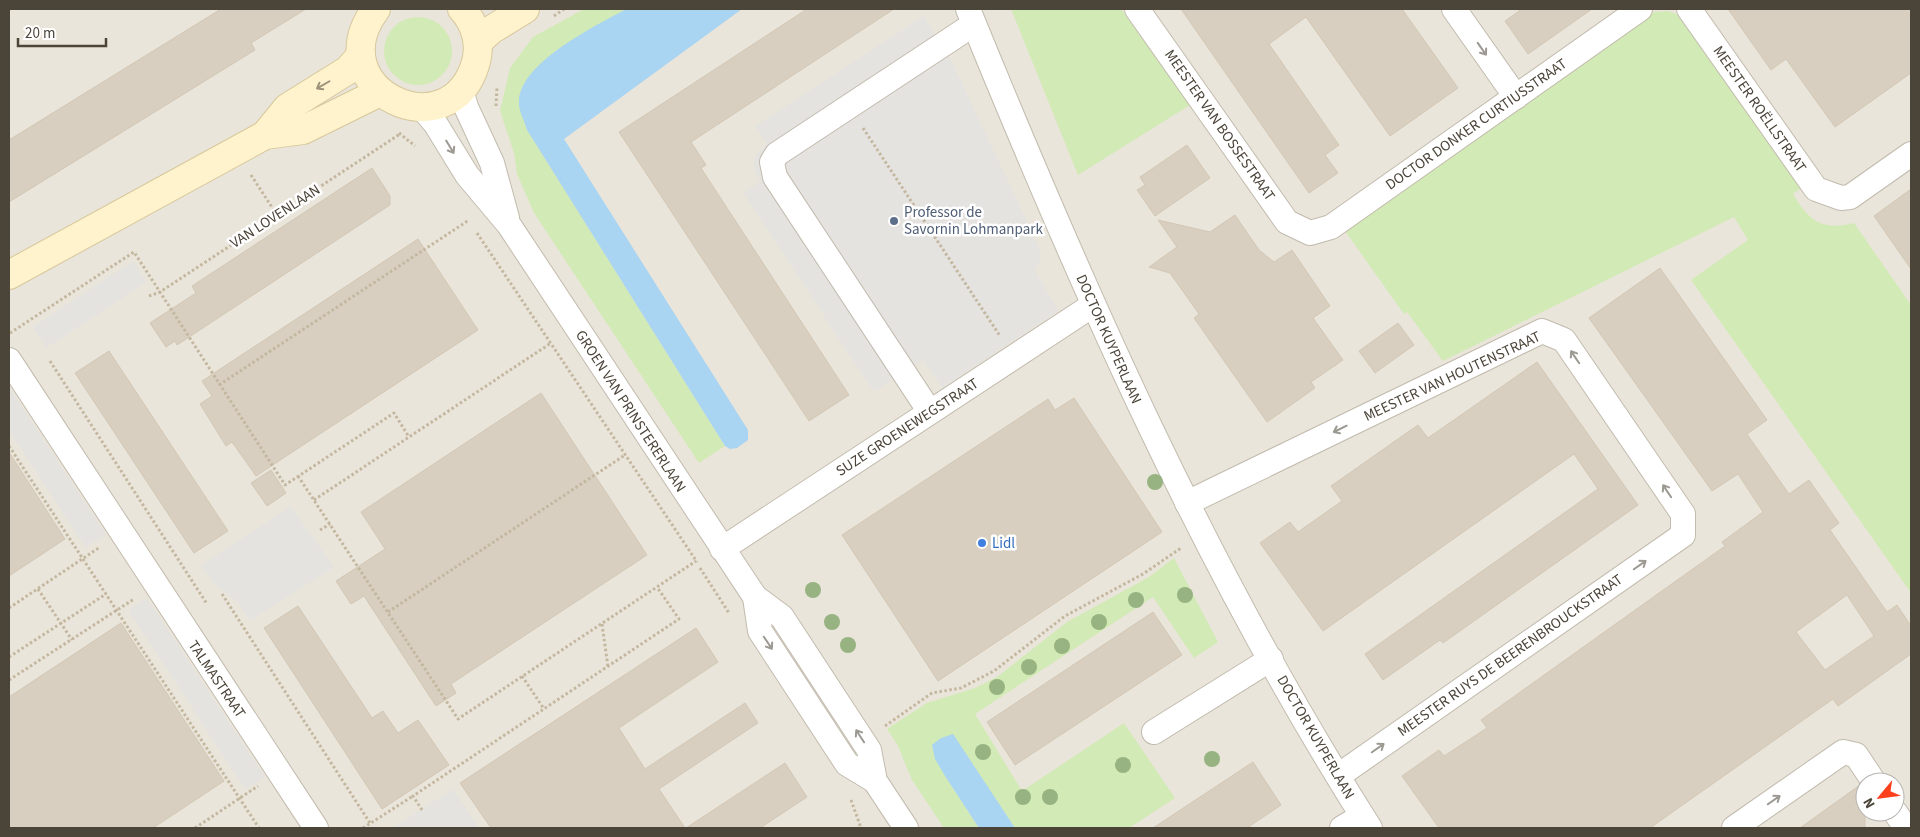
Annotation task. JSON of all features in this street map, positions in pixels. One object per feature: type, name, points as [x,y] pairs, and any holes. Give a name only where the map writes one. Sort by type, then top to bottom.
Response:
[{"type":"main road","points":[[370,12],[361,43],[364,69],[380,92],[399,104],[421,108],[443,102],[461,90],[472,76],[477,60],[478,42],[471,20],[462,9]]},
{"type":"main road","points":[[478,42],[491,30],[525,9]]},
{"type":"main road","points":[[265,135],[287,108],[348,70],[361,55]]},
{"type":"main road","points":[[9,275],[265,135],[302,130],[380,92]]},
{"type":"street","name":"MEESTER VAN BOSSESTRAAT","points":[[1138,9],[1288,222],[1310,233]]},
{"type":"street","points":[[1454,9],[1516,96]]},
{"type":"street","name":"DOCTOR DONKER CURTIUSSTRAAT","points":[[1310,233],[1331,227],[1640,9]]},
{"type":"street","name":"MEESTER ROËLLSTRAAT","points":[[1689,9],[1816,189],[1840,198],[1850,197],[1911,154]]},
{"type":"street","points":[[930,412],[775,177],[772,162],[777,154],[849,107],[971,17]]},
{"type":"street","name":"DOCTOR KUYPERLAAN","points":[[971,17],[1093,305],[1187,503],[1271,659],[1366,822],[1342,828]]},
{"type":"street","name":"GROEN VAN PRINSTERERLAAN","points":[[461,90],[466,107],[492,163],[508,224]]},
{"type":"street","name":"GROEN VAN PRINSTERERLAAN","points":[[421,108],[435,123],[467,175],[508,224],[755,597],[760,632],[847,764],[875,782],[906,828]]},
{"type":"street","name":"SUZE GROENEWEGSTRAAT","points":[[722,549],[1093,305]]},
{"type":"street","name":"MEESTER VAN HOUTENSTRAAT","points":[[1187,503],[1542,331],[1564,340],[1683,514],[1683,535]]},
{"type":"street","name":"TALMASTRAAT","points":[[9,360],[120,532],[316,828]]},
{"type":"street","name":"MEESTER RUYS DE BEERENBROUCKSTRAAT","points":[[1338,776],[1683,535]]},
{"type":"street","name":"DOCTOR KUYPERLAAN","points":[[1154,732],[1271,659]]},
{"type":"street","points":[[1734,828],[1843,752],[1856,755],[1867,772]]},
{"type":"path","points":[[849,107],[1014,357]]},
{"type":"path","name":"VAN LOVENLAAN","points":[[149,296],[160,292],[400,134]]},
{"type":"path","points":[[236,151],[277,215]]},
{"type":"path","name":"GROEN VAN PRINSTERERLAAN","points":[[464,213],[731,616]]},
{"type":"path","points":[[219,385],[468,220]]},
{"type":"path","points":[[9,334],[134,252],[285,485],[394,413],[409,437]]},
{"type":"path","name":"GROEN VAN PRINSTERERLAAN","points":[[314,500],[551,343]]},
{"type":"path","points":[[50,361],[207,604]]},
{"type":"path","points":[[9,446],[259,828]]},
{"type":"path","points":[[388,612],[625,454]]},
{"type":"path","points":[[298,476],[458,718],[696,561]]},
{"type":"path","points":[[320,530],[330,524]]},
{"type":"path","points":[[9,608],[120,532]]},
{"type":"path","points":[[882,729],[932,693],[962,688],[994,671],[1065,616],[1136,578],[1203,535]]},
{"type":"path","points":[[9,680],[155,585]]},
{"type":"path","points":[[363,828],[679,619],[657,587]]},
{"type":"path","points":[[38,589],[72,640]]},
{"type":"path","points":[[9,657],[106,594]]},
{"type":"path","points":[[222,594],[370,824]]},
{"type":"path","points":[[602,624],[608,667]]},
{"type":"path","points":[[522,676],[544,709]]},
{"type":"path","points":[[196,828],[279,772]]},
{"type":"path","points":[[848,795],[853,803],[861,828]]},
{"type":"path","points":[[413,796],[422,810]]},
{"type":"shaded area","points":[[9,9],[1911,9],[1911,828],[9,828]]},
{"type":"shaded area","name":"Professor de Savornin Lohmanpark","points":[[924,16],[952,62],[1040,249],[1041,260],[1035,270],[1058,311],[942,388],[923,360],[874,392],[743,193],[761,181],[754,171],[755,156],[767,144],[755,126]]},
{"type":"shaded area","points":[[133,261],[146,282],[46,348],[33,327]]},
{"type":"shaded area","points":[[9,387],[106,535],[85,547],[9,430]]},
{"type":"shaded area","points":[[291,506],[334,567],[250,621],[237,601],[214,585],[201,565]]},
{"type":"shaded area","points":[[147,598],[265,777],[245,789],[128,610]]},
{"type":"shaded area","points":[[453,789],[479,828],[393,828]]},
{"type":"green space","points":[[584,9],[626,9],[554,52],[527,130],[725,446],[699,463],[534,213],[517,174],[514,153],[500,111],[510,68],[533,37]]},
{"type":"green space","points":[[1011,9],[1121,9],[1190,105],[1078,175]]},
{"type":"green space","points":[[1668,11],[1679,15],[1687,25],[1801,188],[1793,194],[1805,211],[1818,222],[1833,226],[1854,223],[1911,305],[1911,593],[1691,280],[1748,240],[1734,217],[1443,361],[1407,312],[1404,314],[1345,231],[1654,12]]},
{"type":"green space","points":[[418,17],[431,20],[442,27],[449,38],[452,51],[449,64],[442,75],[431,82],[418,85],[405,82],[394,75],[387,64],[384,51],[387,38],[394,27],[405,20]]},
{"type":"green space","points":[[1174,558],[1218,642],[1194,658],[1153,597],[975,714],[1022,791],[1124,723],[1175,798],[1129,828],[1015,828],[952,734],[945,776],[979,828],[944,828],[912,780],[897,744],[887,729],[927,703],[975,688],[997,677],[1067,622],[1149,577]]},
{"type":"water","points":[[626,9],[742,9],[564,139],[748,430],[748,440],[737,448],[730,449],[725,446],[527,130],[520,110],[519,103],[522,88],[531,74],[545,60],[561,47]]},
{"type":"water","points":[[953,734],[1015,828],[979,828],[935,759],[932,745],[941,738]]},
{"type":"building","points":[[221,9],[306,9],[251,43],[255,50],[9,202],[9,140]]},
{"type":"building","points":[[807,9],[894,9],[691,142],[706,165],[701,168],[849,395],[809,421],[619,132]]},
{"type":"building","points":[[1181,9],[1402,9],[1458,88],[1390,136],[1306,17],[1269,44],[1339,145],[1325,155],[1338,173],[1309,193]]},
{"type":"building","points":[[1522,9],[1592,9],[1528,54],[1505,21]]},
{"type":"building","points":[[1728,9],[1911,9],[1911,73],[1835,127],[1786,59],[1771,70]]},
{"type":"building","points":[[1187,145],[1210,178],[1155,216],[1137,190],[1145,185],[1140,177]]},
{"type":"building","points":[[372,168],[390,196],[390,205],[177,345],[175,341],[166,347],[150,323],[196,293],[192,286]]},
{"type":"building","points":[[1911,189],[1911,269],[1874,216]]},
{"type":"building","points":[[1235,215],[1259,250],[1274,262],[1292,250],[1330,306],[1313,318],[1343,360],[1311,382],[1315,388],[1267,422],[1194,318],[1199,314],[1170,273],[1149,267],[1177,247],[1158,220],[1210,232]]},
{"type":"building","points":[[418,239],[478,330],[256,476],[232,442],[226,446],[200,404],[212,396],[202,381]]},
{"type":"building","points":[[1660,268],[1767,420],[1747,434],[1789,494],[1809,480],[1839,523],[1830,530],[1887,612],[1897,605],[1911,626],[1911,654],[1838,706],[1833,699],[1650,828],[1439,828],[1402,776],[1439,750],[1444,756],[1487,728],[1481,720],[1725,546],[1722,542],[1763,512],[1738,474],[1712,491],[1589,318]],"holes":[[[1847,595],[1874,636],[1825,670],[1796,632]]]},
{"type":"building","points":[[1398,323],[1414,345],[1375,373],[1359,351]]},
{"type":"building","points":[[109,351],[228,531],[194,553],[75,373]]},
{"type":"building","points":[[1537,362],[1638,505],[1443,643],[1440,640],[1383,680],[1365,654],[1598,489],[1574,454],[1323,631],[1260,543],[1290,522],[1298,532],[1342,501],[1331,486],[1418,425],[1428,438]]},
{"type":"building","points":[[541,393],[647,555],[451,684],[456,693],[436,706],[364,596],[351,604],[336,581],[385,549],[361,512]]},
{"type":"building","points":[[1074,398],[1162,532],[938,681],[842,535],[1048,399],[1055,410]]},
{"type":"building","points":[[9,452],[65,539],[9,576]]},
{"type":"building","points":[[271,470],[286,493],[267,506],[251,483]]},
{"type":"building","points":[[298,606],[372,718],[383,711],[398,733],[418,720],[449,765],[382,809],[264,628]]},
{"type":"building","points":[[1153,612],[1182,655],[1015,765],[987,722]]},
{"type":"building","points":[[121,623],[224,781],[153,828],[9,828],[9,697]]},
{"type":"building","points":[[696,628],[718,662],[619,728],[645,769],[745,703],[758,723],[659,789],[685,828],[491,828],[460,783]]},
{"type":"building","points":[[1253,762],[1281,805],[1247,828],[1153,828]]},
{"type":"building","points":[[785,763],[807,797],[760,828],[686,828]]},
{"type":"building","points":[[1855,789],[1855,822],[1865,822],[1865,828],[1800,828]]},
{"type":"place","name":"Professor de Savornin Lohmanpark","points":[[894,221]]},
{"type":"place","name":"Lidl","points":[[982,543]]}]
